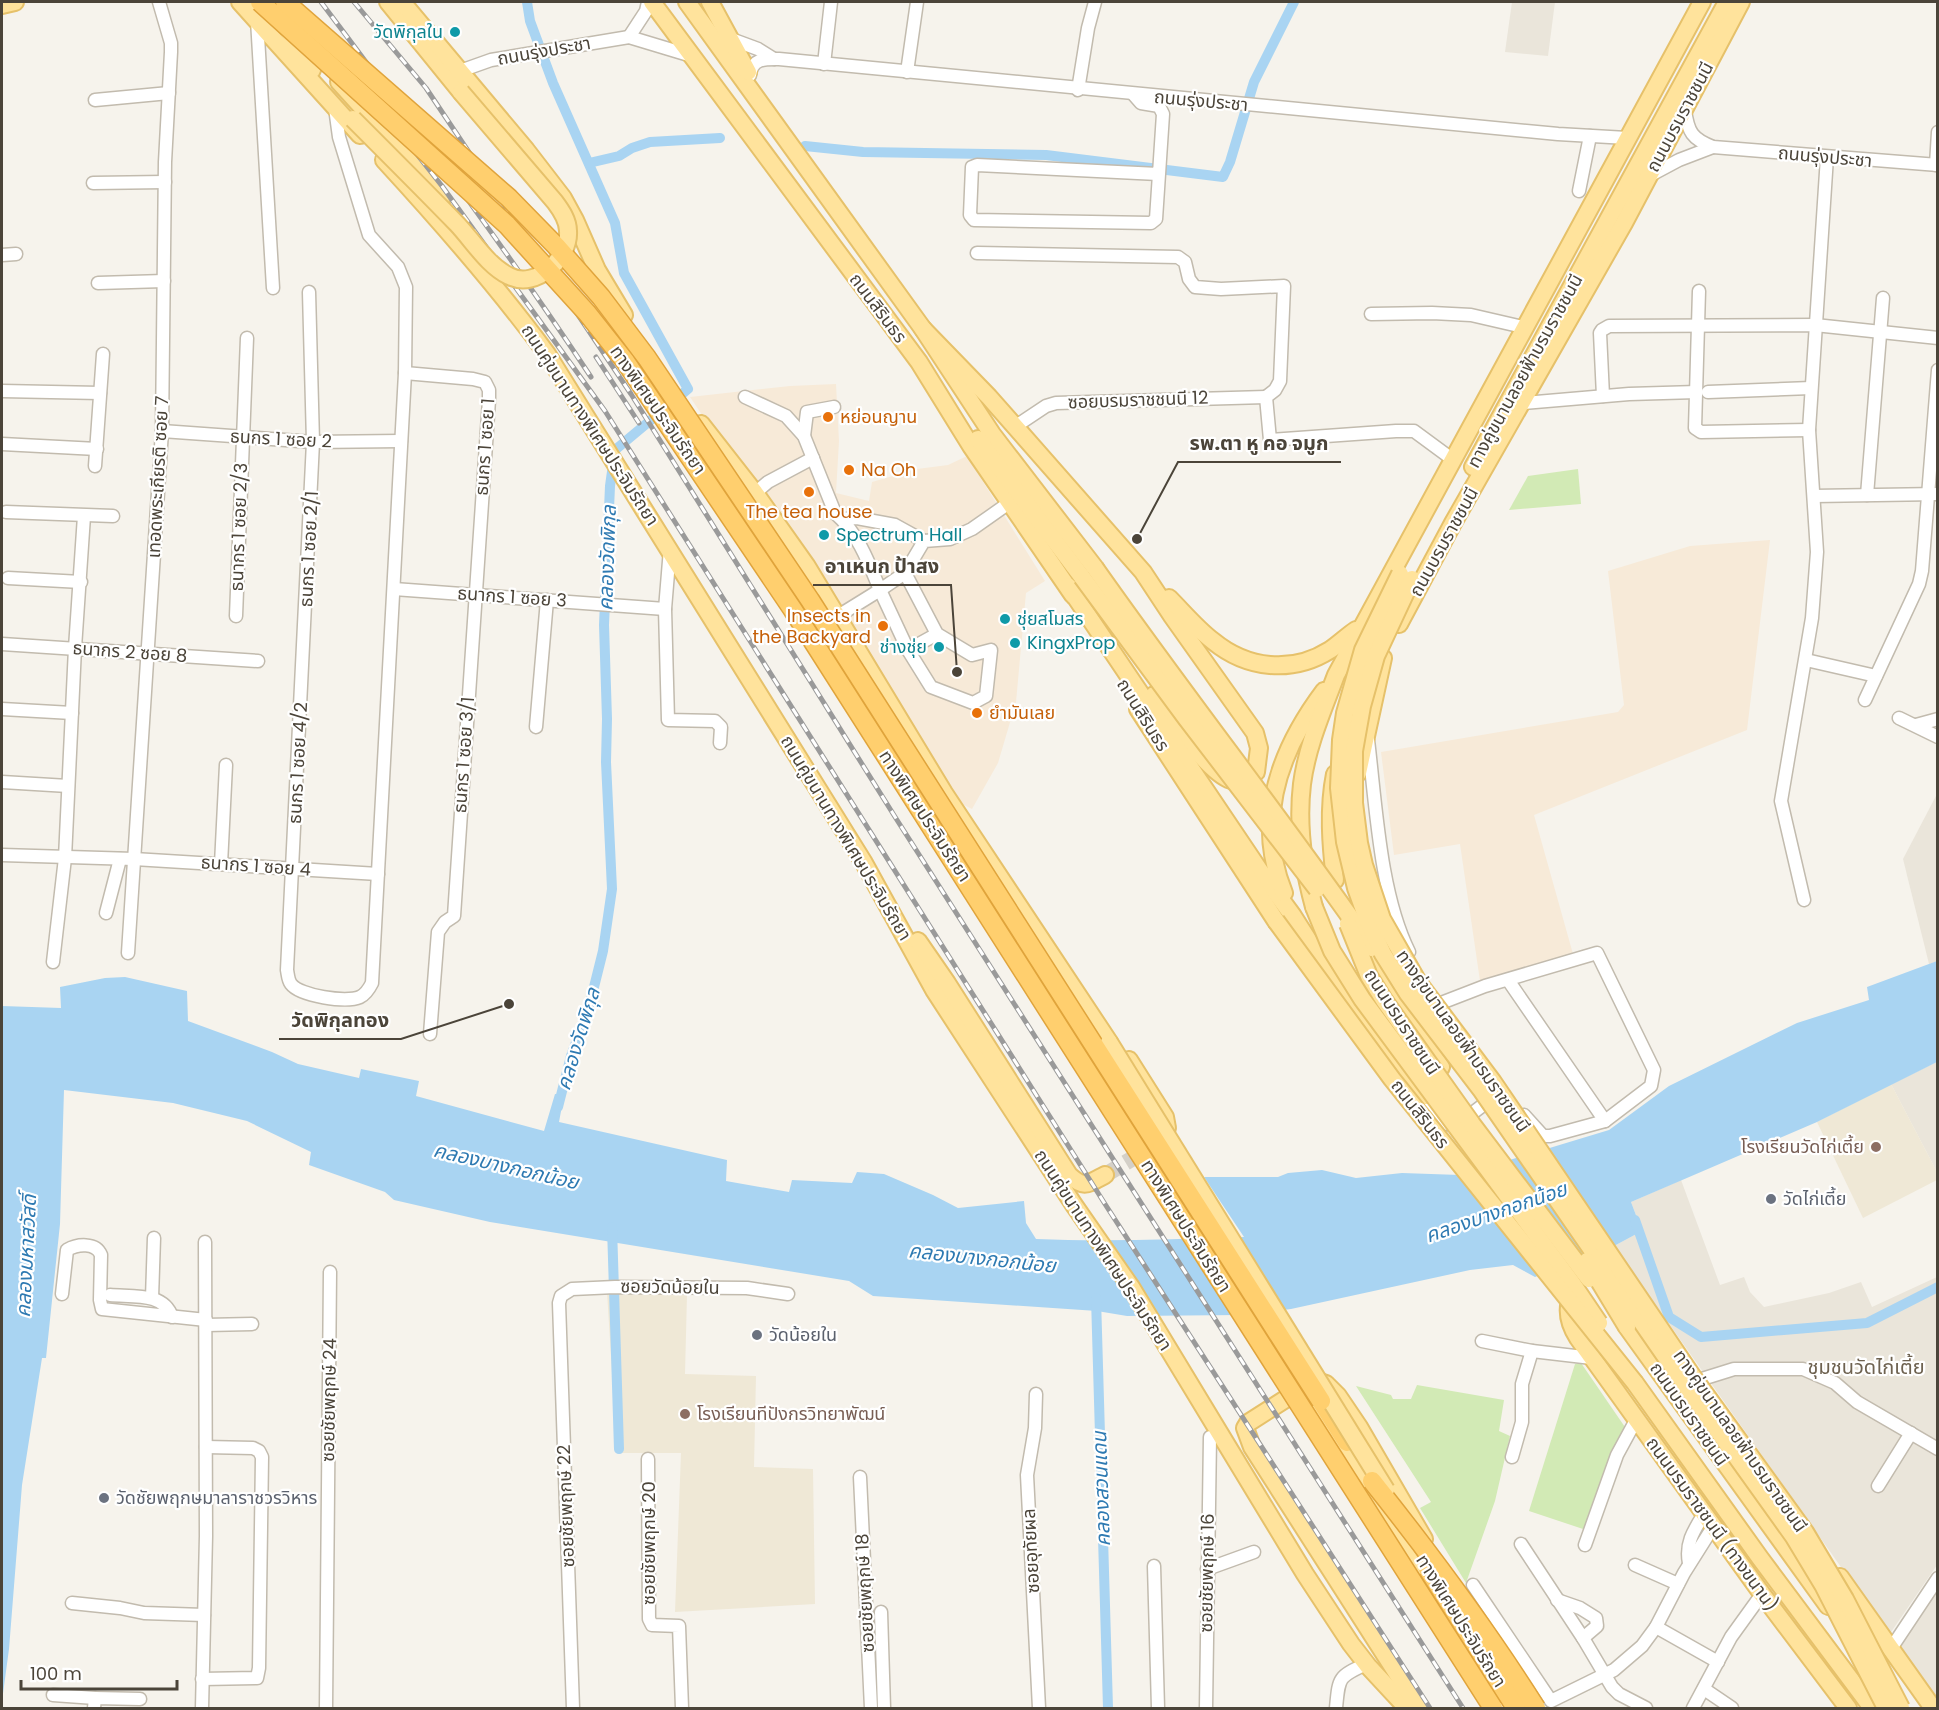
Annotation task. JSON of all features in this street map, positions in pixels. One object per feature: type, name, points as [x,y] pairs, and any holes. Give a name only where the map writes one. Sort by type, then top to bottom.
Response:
[{"type":"highway","name":"ทางพิเศษประจิมรัถยา","points":[[260,2],[507,225],[587,313],[625,361],[793,610],[1493,1708]]},
{"type":"highway","name":"ทางพิเศษประจิมรัถยา","points":[[285,2],[509,198],[601,297],[647,358],[810,600],[1516,1708]]},
{"type":"highway","points":[[1372,1481],[1548,1706]]},
{"type":"main road","points":[[2,5],[15,2]]},
{"type":"main road","name":"ถนนคู่ขนานทางพิเศษประจิมรัถยา","points":[[240,2],[402,180],[482,273],[547,354],[603,440],[864,863],[934,990],[1074,1205],[1131,1287],[1300,1566],[1366,1664],[1404,1707]]},
{"type":"main road","points":[[273,2],[309,66],[353,119]]},
{"type":"main road","points":[[273,2],[430,184],[482,273]]},
{"type":"main road","points":[[294,63],[353,119],[497,268],[510,277],[520,279],[549,269],[565,249],[568,230],[566,221],[555,202],[388,2]]},
{"type":"main road","points":[[402,2],[563,198],[575,219],[597,270],[619,308],[671,384],[801,558],[944,793],[1109,1042],[1411,1532],[1472,1650],[1510,1708]]},
{"type":"main road","name":"ถนนสิรินธร","points":[[650,2],[919,362],[1009,503],[1068,586],[1149,726],[1276,921],[1392,1079],[1635,1383]]},
{"type":"main road","name":"ถนนสิรินธร","points":[[687,2],[923,329],[1088,572],[1159,660],[1336,896],[1570,1233],[1627,1327]]},
{"type":"main road","points":[[711,2],[769,114]]},
{"type":"main road","name":"ถนนบรมราชชนนี","points":[[1702,2],[1336,675],[1315,732],[1302,784],[1300,808],[1303,856],[1314,907],[1332,951],[1362,999],[1572,1283],[1635,1383],[1760,1558],[1872,1708]]},
{"type":"main road","name":"ทางคู่ขนานลอยฟ้าบรมราชชนนี","points":[[1712,2],[1400,574],[1364,650],[1355,676],[1345,713],[1340,748],[1339,788],[1345,842],[1356,888],[1383,954],[1408,994],[1482,1091],[1688,1389],[1794,1537],[1823,1585],[1886,1708]]},
{"type":"main road","name":"ทางคู่ขนานลอยฟ้าบรมราชชนนี","points":[[1727,2],[1412,579],[1376,656],[1362,706],[1354,751],[1356,822],[1364,865],[1382,919],[1418,982],[1493,1082],[1694,1377],[1805,1532],[1837,1584],[1903,1708]]},
{"type":"main road","name":"ถนนบรมราชชนนี","points":[[1741,2],[1685,110],[1523,403],[1453,523],[1385,650],[1354,714],[1338,758],[1331,802],[1332,855],[1335,880],[1358,952],[1384,1000],[1485,1142],[1627,1327],[1903,1708]]},
{"type":"main road","points":[[923,329],[1016,426],[1143,572],[1213,641],[1232,653],[1257,664],[1282,667],[1314,658],[1330,650],[1362,625]]},
{"type":"main road","points":[[919,362],[1088,572],[1186,718],[1367,954],[1408,994]]},
{"type":"main road","points":[[1068,586],[1209,764],[1233,781],[1248,778],[1256,771],[1259,763],[1259,748],[1255,733],[1143,572]]},
{"type":"main road","points":[[1068,586],[1260,872],[1293,916],[1333,979],[1419,1096],[1440,1096],[1449,1085],[1448,1078],[1400,1005],[1365,944],[1348,880],[1350,813],[1385,650]]},
{"type":"main road","points":[[1293,916],[1272,855],[1269,831],[1272,801],[1285,757],[1298,730],[1336,675]]},
{"type":"main road","points":[[944,793],[1004,868],[1165,1118],[1167,1128],[1165,1136],[1135,1157]]},
{"type":"main road","points":[[864,863],[947,983],[1069,1175],[1078,1183],[1088,1185],[1105,1175]]},
{"type":"main road","name":"ถนนบรมราชชนนี (ทางขนาน)","points":[[1702,1379],[1629,1278],[1615,1267],[1601,1269],[1578,1284],[1571,1298],[1568,1313],[1570,1326],[1762,1594],[1848,1708]]},
{"type":"main road","points":[[1702,1379],[1890,1650],[1933,1708]]},
{"type":"main road","points":[[1404,1707],[1246,1450],[1239,1430],[1242,1418],[1287,1391],[1313,1380],[1326,1384],[1338,1396],[1421,1532],[1472,1650]]},
{"type":"main road","points":[[1419,1708],[1271,1478],[1246,1435],[1245,1428],[1248,1423],[1295,1393],[1310,1397],[1319,1410],[1466,1653],[1502,1708]]},
{"type":"main road","points":[[1775,1534],[1834,1569]]},
{"type":"main road","points":[[1760,1558],[1833,1687]]},
{"type":"main road","points":[[1861,1628],[1920,1708]]},
{"type":"street","name":"เทอดพระเกียรติ ซอย 7","points":[[128,953],[162,431],[165,182],[171,43],[159,2]]},
{"type":"street","points":[[629,37],[650,2]]},
{"type":"street","points":[[824,64],[831,2]]},
{"type":"street","points":[[907,72],[917,2]]},
{"type":"street","points":[[1078,90],[1088,28],[1095,2]]},
{"type":"street","points":[[257,20],[273,288]]},
{"type":"street","name":"ถนนรุ่งประชา","points":[[460,71],[491,60],[629,37],[692,56]]},
{"type":"street","name":"ถนนรุ่งประชา","points":[[731,39],[758,49],[774,59],[1078,90],[1628,138]]},
{"type":"street","points":[[750,75],[751,68],[756,61],[766,58],[774,59]]},
{"type":"street","points":[[95,100],[169,93]]},
{"type":"street","points":[[1134,94],[1141,103],[1161,108],[1163,130],[1156,219],[1151,223],[974,220],[970,215],[972,167],[977,165],[1158,174]]},
{"type":"street","points":[[335,108],[336,126],[369,235],[398,267],[406,287],[405,373],[378,874]]},
{"type":"street","points":[[1685,110],[1687,122],[1695,137],[1699,142],[1713,147]]},
{"type":"street","points":[[1937,165],[1938,132]]},
{"type":"street","points":[[1579,191],[1590,136]]},
{"type":"street","name":"ถนนรุ่งประชา","points":[[1648,176],[1679,160],[1713,147],[1937,165]]},
{"type":"street","points":[[1804,900],[1781,801],[1806,660],[1817,552],[1809,430],[1827,157]]},
{"type":"street","points":[[93,183],[165,182]]},
{"type":"street","points":[[977,253],[1178,257],[1185,262],[1189,279],[1195,287],[1221,289],[1284,286],[1280,381],[1275,390],[1266,396],[1270,440],[1396,430],[1414,431],[1452,459]]},
{"type":"street","points":[[2,255],[16,254]]},
{"type":"street","points":[[98,284],[164,281]]},
{"type":"street","points":[[1699,291],[1698,326],[1702,392],[1695,425],[1697,431],[1809,430]]},
{"type":"street","name":"ธนกร 1 ซอย 2/1","points":[[304,657],[314,442],[309,292]]},
{"type":"street","points":[[1867,495],[1883,298]]},
{"type":"street","points":[[1371,314],[1471,315],[1524,327]]},
{"type":"street","points":[[1603,396],[1602,330],[1609,326],[1815,325],[1938,338]]},
{"type":"street","name":"ธนากร 1 ซอย 2/3","points":[[236,616],[247,338]]},
{"type":"street","points":[[95,466],[103,354]]},
{"type":"street","points":[[1865,700],[1919,584],[1932,494],[1938,370]]},
{"type":"street","name":"ธนกร 1 ซอย 1","points":[[405,373],[473,379],[485,382],[489,390],[475,594]]},
{"type":"street","points":[[1523,403],[1603,396],[1811,388]]},
{"type":"street","points":[[2,390],[100,393]]},
{"type":"street","name":"ซอยบรมราชชนนี 12","points":[[1016,426],[1046,406],[1056,403],[1266,396]]},
{"type":"street","points":[[745,397],[786,416],[804,436],[835,513],[843,519],[865,553],[908,650],[931,687],[973,703],[986,696],[991,650],[972,655],[937,634],[905,573]]},
{"type":"street","points":[[786,416],[834,407]]},
{"type":"street","points":[[804,436],[807,412]]},
{"type":"street","name":"ธนกร 1 ซอย 2","points":[[162,431],[314,442],[401,441]]},
{"type":"street","points":[[2,444],[97,449]]},
{"type":"street","points":[[755,494],[768,482],[813,458]]},
{"type":"street","points":[[1814,496],[1932,494]]},
{"type":"street","points":[[843,519],[857,518],[895,525],[924,542],[950,539],[972,529],[1009,503]]},
{"type":"street","points":[[6,512],[112,516]]},
{"type":"street","points":[[52,962],[65,858],[84,516]]},
{"type":"street","points":[[838,616],[905,573],[924,542]]},
{"type":"street","points":[[670,549],[665,609],[668,720],[715,721],[721,727],[720,743]]},
{"type":"street","points":[[8,578],[81,582]]},
{"type":"street","name":"ธนากร 1 ซอย 3","points":[[394,589],[665,609]]},
{"type":"street","name":"ธนกร 1 ซอย 3/1","points":[[430,1034],[438,932],[445,922],[454,916],[475,594]]},
{"type":"street","points":[[536,727],[547,600]]},
{"type":"street","points":[[908,650],[937,634]]},
{"type":"street","name":"ธนากร 2 ซอย 8","points":[[2,644],[258,662]]},
{"type":"street","name":"ธนกร 1 ซอย 4/2","points":[[304,657],[287,970],[292,986],[308,994],[351,1000],[368,991],[372,983],[378,874]]},
{"type":"street","points":[[1806,660],[1876,676]]},
{"type":"street","points":[[2,709],[72,713]]},
{"type":"street","points":[[1899,718],[1938,737]]},
{"type":"street","points":[[1916,725],[1938,719]]},
{"type":"street","points":[[1367,730],[1382,853],[1394,913],[1404,943],[1419,973],[1514,1103],[1543,1136],[1550,1136],[1605,1121],[1651,1086],[1654,1070],[1597,953],[1485,986],[1441,1003]]},
{"type":"street","points":[[221,864],[226,765]]},
{"type":"street","points":[[2,782],[68,786]]},
{"type":"street","name":"ธนากร 1 ซอย 4","points":[[2,855],[134,859],[378,874]]},
{"type":"street","points":[[106,913],[120,859]]},
{"type":"street","points":[[1508,980],[1605,1121]]},
{"type":"street","points":[[1487,1102],[1493,1074]]},
{"type":"street","points":[[1419,1096],[1444,1125],[1461,1122],[1487,1102],[1514,1103]]},
{"type":"street","points":[[152,1299],[154,1238]]},
{"type":"street","points":[[202,1708],[206,1536],[206,1242]]},
{"type":"street","points":[[62,1294],[67,1250],[75,1246],[93,1246],[100,1250],[101,1255],[100,1300],[102,1309],[206,1322],[252,1324]]},
{"type":"street","name":"ซอยชัยพฤกษ์ 24","points":[[326,1708],[330,1272]]},
{"type":"street","name":"ซอยวัดน้อยใน","points":[[559,1302],[561,1296],[572,1289],[608,1287],[747,1288],[788,1294]]},
{"type":"street","points":[[110,1295],[152,1299],[165,1304],[172,1317]]},
{"type":"street","name":"ซอยชัยพฤกษ์ 22","points":[[559,1302],[573,1708]]},
{"type":"street","points":[[1482,1341],[1532,1351],[1592,1358]]},
{"type":"street","points":[[1512,1457],[1522,1422],[1522,1384],[1532,1351]]},
{"type":"street","points":[[1702,1379],[1734,1368],[1803,1369],[1835,1383],[1857,1402],[1938,1449]]},
{"type":"street","name":"ซอยอุทัยผล","points":[[1036,1394],[1034,1439],[1027,1475],[1039,1708]]},
{"type":"street","points":[[1585,1545],[1617,1455],[1636,1420]]},
{"type":"street","points":[[1878,1486],[1911,1433]]},
{"type":"street","name":"ซอยชัยพฤกษ์ 16","points":[[1206,1708],[1210,1437]]},
{"type":"street","points":[[202,1679],[256,1678],[259,1676],[262,1457],[259,1451],[253,1449],[206,1447]]},
{"type":"street","name":"ซอยชัยพฤกษ์ 20","points":[[648,1459],[649,1619],[652,1625],[679,1626],[682,1708]]},
{"type":"street","name":"ซอยชัยพฤกษ์ 18","points":[[860,1477],[871,1708]]},
{"type":"street","points":[[1473,1585],[1548,1706],[1627,1661],[1649,1638],[1689,1563],[1695,1558],[1709,1520]]},
{"type":"street","points":[[1521,1544],[1583,1638],[1604,1675],[1619,1694],[1646,1708]]},
{"type":"street","points":[[1207,1569],[1254,1552]]},
{"type":"street","points":[[1635,1565],[1678,1584]]},
{"type":"street","points":[[1154,1566],[1158,1708]]},
{"type":"street","points":[[1890,1650],[1938,1578]]},
{"type":"street","points":[[1693,1708],[1731,1637],[1762,1594]]},
{"type":"street","points":[[1557,1600],[1580,1608],[1596,1618],[1598,1626],[1583,1638]]},
{"type":"street","points":[[72,1603],[144,1613],[204,1615]]},
{"type":"street","name":"ซอยชัยพฤกษ์ 18","points":[[881,1612],[884,1708]]},
{"type":"street","points":[[1656,1627],[1718,1662]]},
{"type":"street","points":[[1336,1708],[1338,1685],[1344,1675],[1366,1664]]},
{"type":"street","points":[[1704,1689],[1732,1708]]},
{"type":"street","points":[[53,1695],[94,1703],[140,1699]]},
{"type":"shaded area","points":[[1512,2],[1555,2],[1548,56],[1505,52]]},
{"type":"shaded area","name":"ช่างชุ่ย","points":[[836,384],[839,441],[836,493],[869,501],[872,482],[917,469],[948,465],[967,456],[1045,581],[1026,593],[1016,702],[998,763],[972,809],[962,804],[690,397],[790,386]]},
{"type":"shaded area","points":[[1770,540],[1747,730],[1534,815],[1573,954],[1480,981],[1460,844],[1394,855],[1381,752],[1618,712],[1624,705],[1608,571],[1690,546]]},
{"type":"shaded area","points":[[1937,794],[1938,961],[1929,964],[1903,859]]},
{"type":"shaded area","points":[[1937,1062],[1937,1172],[1891,1084]]},
{"type":"shaded area","name":"โรงเรียนวัดไก่เตี้ย","points":[[1891,1084],[1937,1172],[1937,1180],[1863,1218],[1817,1122]]},
{"type":"shaded area","points":[[1681,1180],[1720,1285],[1744,1277],[1750,1292],[1764,1307],[1829,1293],[1861,1282],[1872,1307],[1937,1277],[1937,1565],[1889,1635],[1614,1246],[1642,1231],[1631,1202]]},
{"type":"shaded area","name":"โรงเรียนทีปังกรวิทยาพัฒน์","points":[[607,1292],[687,1295],[685,1374],[756,1376],[754,1467],[813,1469],[815,1604],[675,1612],[681,1453],[617,1453]]},
{"type":"shaded area","points":[[1937,1586],[1937,1701],[1901,1653],[1902,1640]]},
{"type":"green space","points":[[1578,469],[1581,504],[1509,510],[1528,476]]},
{"type":"green space","points":[[1581,1363],[1627,1430],[1586,1530],[1529,1511],[1575,1364]]},
{"type":"green space","points":[[1417,1385],[1504,1400],[1499,1431],[1510,1436],[1495,1501],[1466,1583],[1420,1508],[1431,1502],[1356,1386],[1391,1395],[1393,1399],[1411,1399]]},
{"type":"water","points":[[1937,961],[1937,1062],[1817,1122],[1631,1202],[1642,1231],[1614,1246],[1535,1277],[1513,1265],[1470,1270],[1291,1309],[1242,1315],[1127,1316],[1097,1311],[873,1296],[849,1281],[490,1222],[394,1200],[385,1192],[309,1165],[311,1152],[247,1121],[173,1103],[64,1090],[60,1224],[46,1358],[42,1358],[22,1485],[9,1649],[2,1701],[2,1006],[61,1008],[60,987],[105,978],[125,977],[187,991],[188,1021],[298,1064],[359,1078],[361,1069],[419,1081],[416,1096],[544,1131],[555,1094],[564,1095],[559,1122],[727,1160],[726,1181],[789,1192],[792,1180],[852,1183],[857,1172],[884,1174],[958,1208],[1024,1201],[1026,1223],[1036,1239],[1166,1239],[1244,1237],[1204,1177],[1278,1177],[1288,1173],[1322,1170],[1356,1178],[1402,1173],[1460,1175],[1609,1130],[1669,1086],[1797,1023],[1869,1000],[1867,987]]},
{"type":"waterway","name":"คลองวัดพิกุล","points":[[527,2],[530,21],[553,83],[615,223],[624,273],[688,389],[615,450],[610,486],[604,625],[606,762],[612,889],[603,951],[589,1007],[571,1056],[558,1107]]},
{"type":"waterway","points":[[805,146],[863,152],[1046,155],[1223,177],[1230,162],[1254,82],[1294,2]]},
{"type":"waterway","points":[[589,163],[619,156],[632,148],[650,142],[720,138]]},
{"type":"waterway","points":[[1635,1220],[1669,1317],[1701,1337],[1867,1323],[1938,1287]]},
{"type":"waterway","points":[[612,1227],[619,1449]]},
{"type":"waterway","name":"คลองสวนแดน","points":[[1096,1298],[1108,1708]]},
{"type":"tunnel","points":[[1105,1175],[1135,1157]]},
{"type":"railway","points":[[297,2],[442,186],[605,411],[1105,1204],[1430,1708]]},
{"type":"railway","points":[[321,2],[492,234],[591,377]]},
{"type":"railway","points":[[354,2],[426,88],[631,394],[897,820],[1463,1708]]},
{"type":"railway","points":[[596,357],[639,423]]},
{"type":"place","name":"วัดพิกุลใน","points":[[455,32]]},
{"type":"place","name":"หย่อนญาน","points":[[828,417]]},
{"type":"place","name":"Na Oh","points":[[849,470]]},
{"type":"place","name":"The tea house","points":[[809,492]]},
{"type":"place","name":"Spectrum Hall","points":[[824,535]]},
{"type":"place","name":"รพ.ตา หู คอ จมูก","points":[[1137,539]]},
{"type":"place","name":"ชุ่ยสโมสร","points":[[1005,619]]},
{"type":"place","name":"Insects in the Backyard","points":[[883,626]]},
{"type":"place","name":"KingxProp","points":[[1015,643]]},
{"type":"place","name":"ช่างชุ่ย","points":[[939,647]]},
{"type":"place","name":"อาเหนก ป้าสง","points":[[957,672]]},
{"type":"place","name":"ยำมันเลย","points":[[977,713]]},
{"type":"place","name":"วัดพิกุลทอง","points":[[509,1004]]},
{"type":"place","name":"โรงเรียนวัดไก่เตี้ย","points":[[1876,1147]]},
{"type":"place","name":"วัดไก่เตี้ย","points":[[1771,1199]]},
{"type":"place","name":"วัดน้อยใน","points":[[757,1335]]},
{"type":"place","name":"โรงเรียนทีปังกรวิทยาพัฒน์","points":[[685,1414]]},
{"type":"place","name":"วัดชัยพฤกษมาลาราชวรวิหาร","points":[[104,1498]]},
{"type":"district","name":"ชุมชนวัดไก่เตี้ย","points":[[1866,1367]]},
{"type":"water label","name":"คลองบางกอกน้อย","points":[[506,1166]]},
{"type":"water label","name":"คลองบางกอกน้อย","points":[[1496,1212]]},
{"type":"water label","name":"คลองมหาสวัสดิ์","points":[[26,1256]]},
{"type":"water label","name":"คลองบางกอกน้อย","points":[[982,1258]]}]
